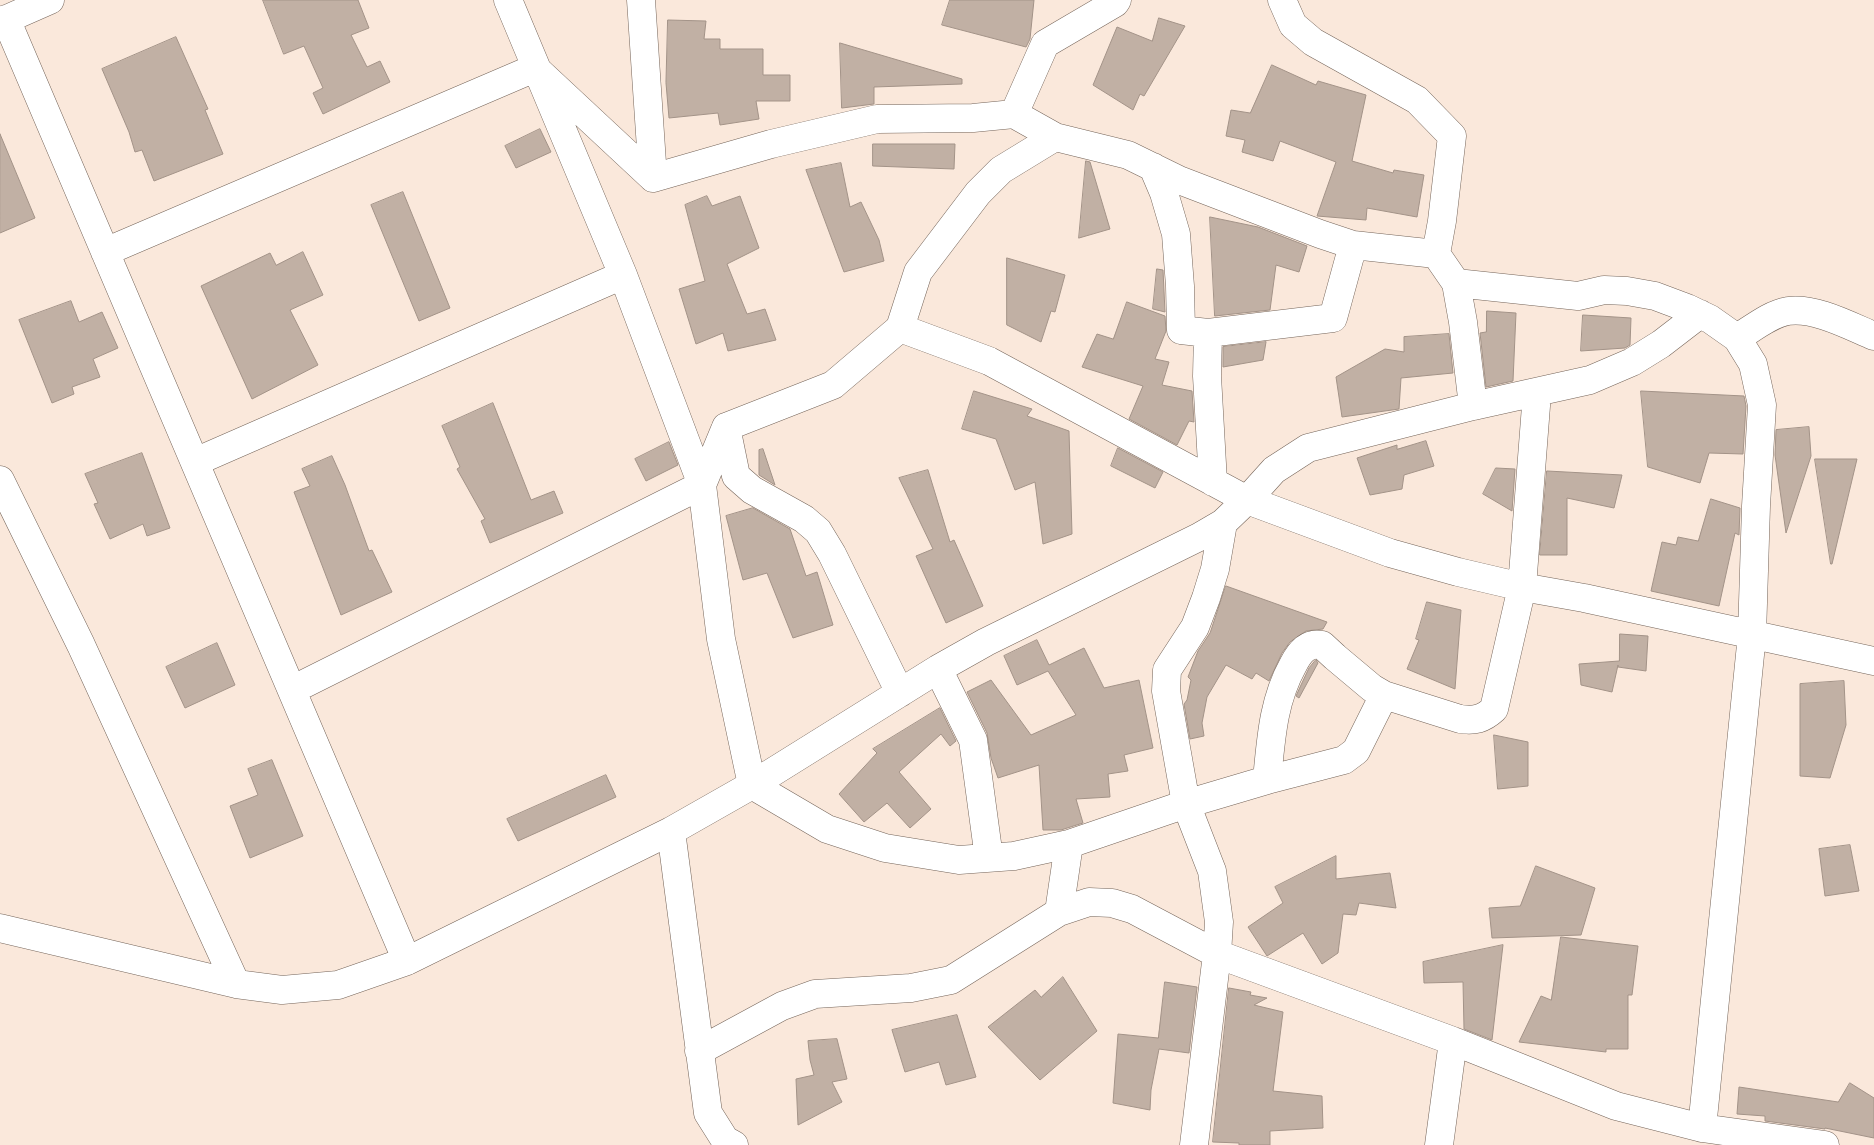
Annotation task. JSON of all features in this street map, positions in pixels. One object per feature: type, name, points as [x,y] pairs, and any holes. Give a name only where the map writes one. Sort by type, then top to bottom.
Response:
[{"type":"street","points":[[50,0],[3,20],[105,252],[407,962]]},
{"type":"street","points":[[508,0],[623,275],[702,485],[721,639],[752,785],[827,829],[885,848],[959,860],[1014,856],[1068,844],[1186,804],[1266,780],[1344,760],[1356,751],[1384,695]]},
{"type":"street","points":[[640,0],[653,178]]},
{"type":"street","points":[[1014,114],[1045,44],[1115,3],[1117,0]]},
{"type":"street","points":[[1282,0],[1293,25],[1313,42],[1417,100],[1452,136],[1442,221],[1436,254],[1456,283],[1464,322],[1473,406]]},
{"type":"street","points":[[105,252],[535,68]]},
{"type":"street","points":[[535,68],[653,178]]},
{"type":"street","points":[[653,178],[772,144],[877,119],[973,118],[1014,114],[1055,137],[1128,155],[1179,180],[1320,234],[1353,244],[1436,254]]},
{"type":"street","points":[[292,690],[702,485],[726,427],[833,385],[900,328],[918,272],[978,193],[1002,170],[1055,137]]},
{"type":"street","points":[[1153,167],[1164,193],[1176,234],[1181,330],[1208,333],[1333,318],[1353,244]]},
{"type":"street","points":[[195,462],[623,275]]},
{"type":"street","points":[[1456,283],[1578,296],[1604,290],[1628,291],[1655,296],[1700,314],[1737,338],[1753,364],[1762,405],[1756,506],[1752,635],[1702,1128]]},
{"type":"street","points":[[1737,338],[1767,320],[1788,311],[1811,312],[1874,336]]},
{"type":"street","points":[[0,928],[236,984],[282,990],[338,985],[407,962],[671,831],[752,785],[938,669],[986,642],[1182,546],[1223,523],[1274,470],[1308,448],[1473,406],[1590,380],[1632,362],[1661,344],[1700,314]]},
{"type":"street","points":[[900,328],[989,361],[1247,500],[1390,553],[1522,588],[1584,598],[1874,661]]},
{"type":"street","points":[[1208,333],[1207,376],[1213,482]]},
{"type":"street","points":[[1266,780],[1275,712],[1283,683],[1298,654],[1309,645],[1322,644],[1342,664],[1384,695],[1460,719],[1473,720],[1486,717],[1494,709],[1522,588],[1537,393]]},
{"type":"street","points":[[726,427],[736,476],[752,490],[804,520],[818,531],[832,554],[900,693]]},
{"type":"street","points":[[0,480],[80,645],[236,984]]},
{"type":"street","points":[[1194,1145],[1217,954],[1219,922],[1212,871],[1186,804],[1166,691],[1167,670],[1195,627],[1206,598],[1215,569],[1223,523]]},
{"type":"street","points":[[938,669],[973,740],[989,858]]},
{"type":"street","points":[[671,831],[708,1114],[725,1140],[734,1145]]},
{"type":"street","points":[[1059,912],[1068,844]]},
{"type":"street","points":[[699,1051],[782,1006],[815,994],[911,988],[951,980],[1059,912],[1089,902],[1112,903],[1132,909],[1217,954],[1453,1041],[1616,1106],[1702,1128],[1825,1145]]},
{"type":"street","points":[[1439,1145],[1453,1041]]},
{"type":"building","points":[[263,0],[358,0],[369,28],[351,35],[367,67],[380,61],[390,82],[323,114],[313,93],[323,88],[304,46],[284,54]]},
{"type":"building","points":[[950,0],[1034,0],[1030,39],[1026,47],[942,25]]},
{"type":"building","points":[[1159,18],[1185,26],[1144,96],[1140,94],[1133,110],[1093,85],[1117,27],[1152,41]]},
{"type":"building","points":[[668,20],[706,21],[704,39],[720,39],[720,49],[763,49],[763,75],[790,75],[790,101],[756,101],[759,119],[720,125],[718,113],[669,118],[666,83]]},
{"type":"building","points":[[176,37],[208,109],[205,110],[223,154],[154,181],[142,150],[135,152],[129,132],[102,69]]},
{"type":"building","points":[[840,43],[962,79],[962,84],[874,87],[874,104],[842,108]]},
{"type":"building","points":[[1272,65],[1316,85],[1318,81],[1366,95],[1352,161],[1393,173],[1394,170],[1424,175],[1417,217],[1367,208],[1366,220],[1317,216],[1336,162],[1280,141],[1273,161],[1242,152],[1245,140],[1226,136],[1231,110],[1250,113]]},
{"type":"building","points":[[540,129],[551,152],[516,168],[505,146]]},
{"type":"building","points":[[0,134],[35,218],[0,233]]},
{"type":"building","points":[[873,144],[955,144],[954,169],[873,166]]},
{"type":"building","points":[[1086,161],[1090,162],[1110,229],[1079,238]]},
{"type":"building","points":[[841,163],[850,207],[861,202],[879,240],[884,261],[844,272],[806,170]]},
{"type":"building","points":[[403,192],[450,308],[419,321],[371,205]]},
{"type":"building","points":[[707,196],[712,206],[740,196],[759,248],[727,264],[747,314],[765,309],[776,340],[728,351],[723,333],[696,344],[679,289],[705,281],[685,205]]},
{"type":"building","points":[[1210,217],[1258,227],[1307,246],[1299,272],[1276,265],[1270,310],[1215,316]]},
{"type":"building","points":[[303,252],[323,295],[290,310],[318,365],[252,399],[201,286],[270,253],[276,265]]},
{"type":"building","points":[[1007,258],[1065,275],[1055,312],[1051,311],[1041,342],[1007,325]]},
{"type":"building","points":[[1157,269],[1163,270],[1165,312],[1153,309]]},
{"type":"building","points":[[71,301],[79,322],[102,312],[118,348],[93,359],[100,377],[72,387],[74,394],[52,403],[19,320]]},
{"type":"building","points":[[1127,302],[1165,316],[1166,331],[1155,359],[1169,362],[1162,385],[1192,391],[1194,422],[1189,421],[1177,445],[1129,419],[1143,386],[1082,367],[1097,334],[1113,339]]},
{"type":"building","points":[[1487,311],[1516,313],[1513,381],[1486,387],[1480,333],[1486,332]]},
{"type":"building","points":[[1583,315],[1631,318],[1630,345],[1625,348],[1581,351]]},
{"type":"building","points":[[1449,334],[1453,373],[1401,378],[1399,409],[1342,417],[1336,377],[1385,349],[1404,352],[1404,337]]},
{"type":"building","points":[[1266,342],[1263,360],[1223,367],[1223,347]]},
{"type":"building","points":[[974,391],[1032,409],[1027,416],[1069,431],[1072,534],[1043,544],[1035,482],[1015,490],[996,439],[962,429]]},
{"type":"building","points":[[1641,391],[1744,396],[1746,406],[1743,454],[1709,453],[1700,483],[1648,467]]},
{"type":"building","points":[[493,403],[531,500],[554,491],[563,513],[490,543],[481,521],[485,519],[457,469],[460,467],[442,426]]},
{"type":"building","points":[[1809,427],[1811,456],[1786,533],[1775,455],[1776,430]]},
{"type":"building","points":[[1426,441],[1434,466],[1404,475],[1402,489],[1370,495],[1357,458],[1397,445],[1397,449]]},
{"type":"building","points":[[669,442],[678,465],[646,481],[635,459]]},
{"type":"building","points":[[1118,448],[1163,472],[1155,488],[1111,466]]},
{"type":"building","points":[[763,449],[775,485],[759,475],[759,450]]},
{"type":"building","points":[[142,453],[170,528],[147,536],[143,524],[110,539],[94,504],[98,503],[85,474]]},
{"type":"building","points":[[332,456],[345,485],[369,551],[372,550],[392,592],[341,615],[294,492],[310,486],[302,469]]},
{"type":"building","points":[[1815,459],[1857,459],[1832,564],[1831,564]]},
{"type":"building","points":[[1496,468],[1515,469],[1512,511],[1483,494]]},
{"type":"building","points":[[928,470],[950,542],[954,540],[983,606],[946,623],[916,556],[933,549],[899,478]]},
{"type":"building","points":[[1547,471],[1622,475],[1614,508],[1567,498],[1567,555],[1540,555]]},
{"type":"building","points":[[1711,499],[1740,508],[1739,535],[1735,533],[1719,606],[1651,591],[1662,542],[1676,545],[1678,537],[1698,541]]},
{"type":"building","points":[[753,508],[790,529],[806,576],[817,572],[833,625],[793,638],[767,573],[743,580],[726,516]]},
{"type":"building","points":[[1226,586],[1327,622],[1323,629],[1306,631],[1290,642],[1282,653],[1269,681],[1256,673],[1252,679],[1226,665],[1207,697],[1202,723],[1204,736],[1190,739],[1184,704],[1187,700],[1191,680],[1188,677],[1198,651],[1210,633]]},
{"type":"building","points":[[1427,602],[1461,610],[1455,689],[1407,669],[1419,640],[1416,639]]},
{"type":"building","points":[[1620,634],[1648,636],[1646,671],[1618,667],[1618,665],[1612,692],[1581,685],[1579,664],[1619,661]]},
{"type":"building","points":[[1037,640],[1049,665],[1084,648],[1104,688],[1139,680],[1153,748],[1124,755],[1128,771],[1108,774],[1110,797],[1076,799],[1083,823],[1061,830],[1043,830],[1039,765],[998,778],[991,758],[987,733],[967,692],[991,680],[1031,735],[1076,715],[1048,671],[1017,685],[1004,656]]},
{"type":"building","points":[[217,643],[235,685],[185,708],[166,667]]},
{"type":"building","points":[[1316,660],[1318,663],[1299,698],[1296,696],[1309,668]]},
{"type":"building","points":[[1844,681],[1846,725],[1830,778],[1800,776],[1800,684]]},
{"type":"building","points":[[940,708],[956,741],[950,746],[941,734],[899,772],[931,809],[910,828],[887,803],[864,822],[839,794],[877,753],[873,749]]},
{"type":"building","points":[[1494,735],[1528,742],[1528,786],[1498,789]]},
{"type":"building","points":[[272,760],[303,836],[250,858],[230,806],[258,795],[248,769]]},
{"type":"building","points":[[606,775],[616,797],[518,841],[507,819]]},
{"type":"building","points":[[1850,845],[1859,891],[1825,896],[1819,849]]},
{"type":"building","points":[[1336,856],[1336,879],[1390,873],[1396,908],[1359,903],[1356,915],[1343,914],[1338,953],[1322,964],[1303,933],[1267,956],[1248,927],[1283,903],[1275,887]]},
{"type":"building","points":[[1536,866],[1595,888],[1581,935],[1492,938],[1489,908],[1520,906]]},
{"type":"building","points":[[1561,937],[1638,946],[1632,995],[1628,995],[1628,1049],[1606,1049],[1606,1052],[1519,1042],[1541,996],[1551,1000]]},
{"type":"building","points":[[1503,945],[1492,1040],[1464,1029],[1463,982],[1424,983],[1423,962]]},
{"type":"building","points":[[1063,977],[1097,1031],[1040,1080],[988,1027],[1035,990],[1041,997]]},
{"type":"building","points":[[1165,982],[1197,987],[1189,1053],[1159,1049],[1151,1090],[1150,1110],[1113,1103],[1118,1034],[1158,1038]]},
{"type":"building","points":[[1229,988],[1251,992],[1250,995],[1267,998],[1254,1005],[1283,1012],[1273,1091],[1322,1096],[1323,1128],[1270,1131],[1270,1145],[1239,1145],[1239,1143],[1213,1142]]},
{"type":"building","points":[[957,1015],[976,1077],[946,1085],[939,1062],[905,1072],[892,1030]]},
{"type":"building","points":[[837,1039],[847,1079],[832,1082],[842,1102],[798,1125],[796,1079],[814,1075],[808,1041]]},
{"type":"building","points":[[1850,1083],[1874,1098],[1874,1138],[1825,1128],[1765,1121],[1765,1116],[1737,1114],[1739,1087],[1838,1102]]}]
